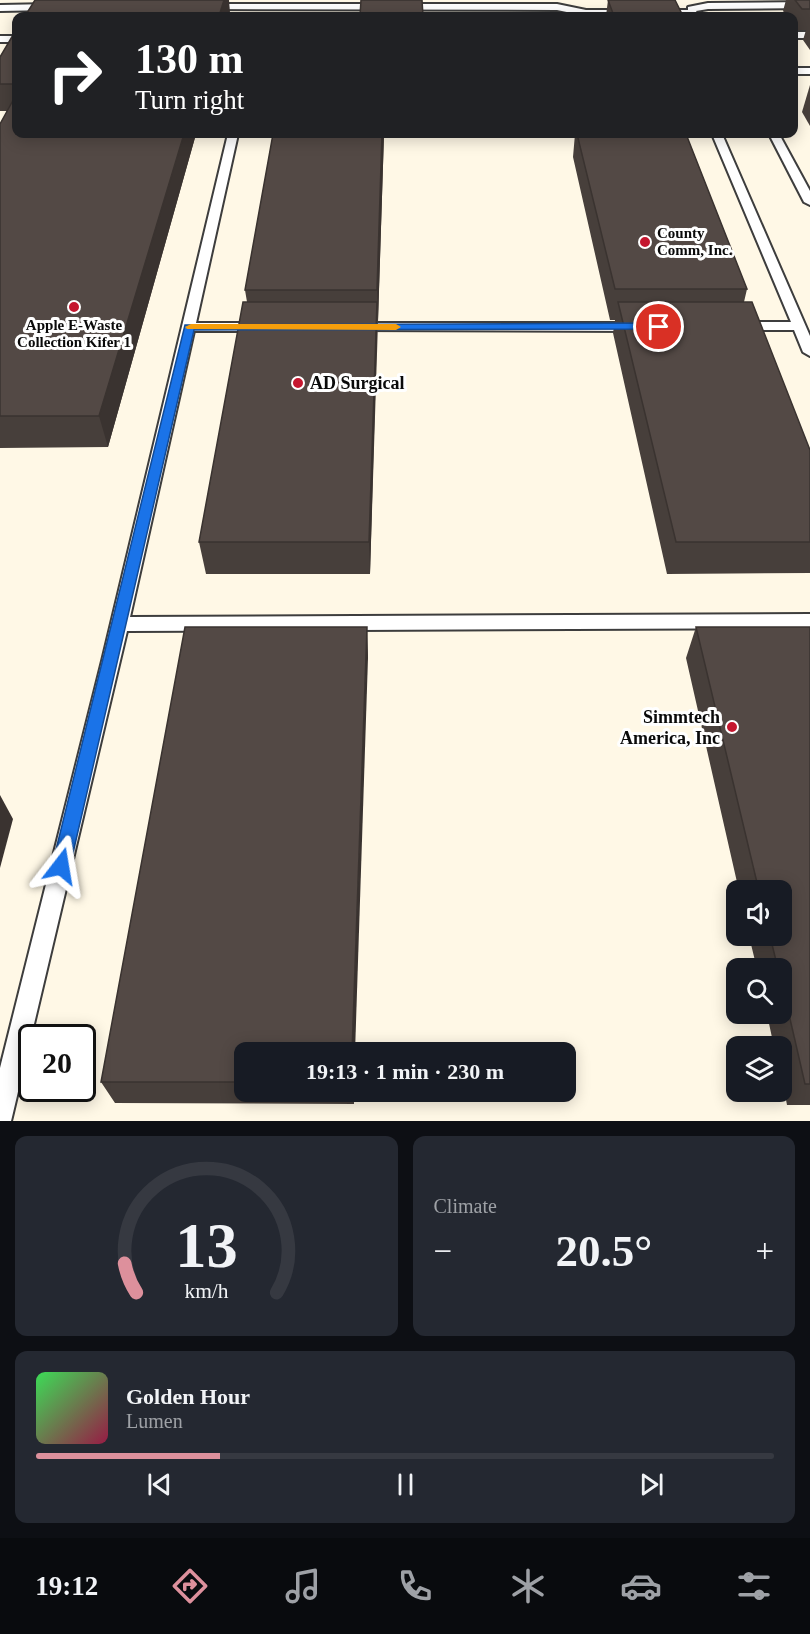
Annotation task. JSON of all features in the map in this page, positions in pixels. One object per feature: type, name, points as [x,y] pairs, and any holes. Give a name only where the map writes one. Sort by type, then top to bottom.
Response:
[{"type":"lane","points":[[692,12],[691,9],[708,6],[810,5]]},
{"type":"lane","points":[[0,8],[60,7]]},
{"type":"lane","points":[[203,7],[557,7],[575,12]]},
{"type":"lane","points":[[0,1117],[120,624],[232,138]]},
{"type":"lane","points":[[719,138],[810,352]]},
{"type":"lane","points":[[776,138],[810,202]]},
{"type":"lane","points":[[729,327],[799,326]]},
{"type":"lane","points":[[189,327],[272,327]]},
{"type":"lane","points":[[343,327],[647,327]]},
{"type":"lane","points":[[120,624],[810,621]]},
{"type":"building","points":[[35,0],[224,0],[220,12],[28,12]]},
{"type":"building","points":[[361,0],[422,0],[423,12],[360,12]]},
{"type":"building","points":[[608,0],[675,0],[681,12],[612,12]]},
{"type":"building","points":[[795,0],[810,0],[810,9],[802,9]]},
{"type":"building","points":[[12,37],[12,84],[0,84],[0,57]]},
{"type":"building","name":"Apple E-Waste Collection Kifer 1","points":[[12,102],[12,138],[183,138],[99,416],[0,416],[0,124]]},
{"type":"building","points":[[272,138],[382,138],[377,290],[245,290]]},
{"type":"building","points":[[578,138],[688,138],[747,289],[615,289]]},
{"type":"building","points":[[243,302],[377,302],[369,542],[199,542]]},
{"type":"building","points":[[618,302],[752,302],[810,450],[810,542],[676,542]]},
{"type":"building","points":[[185,627],[367,627],[352,1042],[234,1042],[234,1082],[101,1082]]},
{"type":"building","points":[[696,627],[810,627],[810,1084],[805,1084],[791,1024],[792,958],[775,958],[772,946],[792,946],[792,880],[756,880]]},
{"type":"slow traffic","points":[[191,327],[396,327]]},
{"type":"place","name":"County Comm, Inc.","points":[[645,242]]},
{"type":"place","name":"Apple E-Waste Collection Kifer 1","points":[[74,307]]},
{"type":"place","name":"AD Surgical","points":[[298,383]]},
{"type":"place","name":"Simmtech America, Inc","points":[[732,727]]},
{"type":"route","points":[[61,866],[189,327],[659,327]]}]
